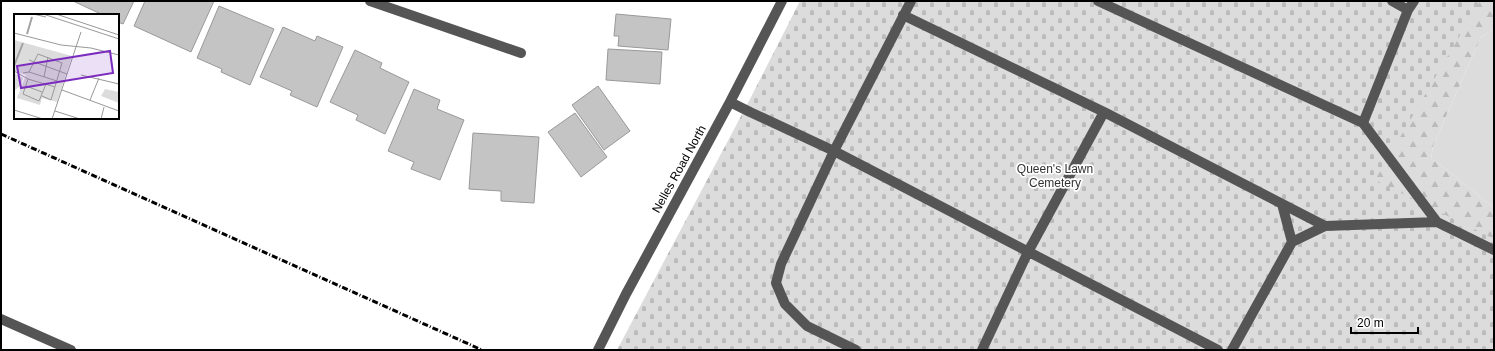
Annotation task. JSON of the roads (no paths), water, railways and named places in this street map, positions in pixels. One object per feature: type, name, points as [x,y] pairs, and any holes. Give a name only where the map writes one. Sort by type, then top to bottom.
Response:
[{"type":"street","points":[[370,1],[521,53]]},
{"type":"street","name":"Nelles Road North","points":[[598,350],[626,294],[730,102],[782,1]]},
{"type":"street","points":[[856,350],[807,326],[786,304],[776,283],[781,264],[834,151],[911,1]]},
{"type":"street","points":[[1098,1],[1363,123],[1437,222],[1494,250]]},
{"type":"street","points":[[1392,1],[1408,10]]},
{"type":"street","points":[[1363,123],[1408,10],[1414,1]]},
{"type":"street","points":[[903,15],[1104,112],[1325,226]]},
{"type":"street","points":[[730,102],[834,151],[1218,350]]},
{"type":"street","points":[[982,350],[1028,252],[1104,112]]},
{"type":"street","points":[[1282,204],[1292,242]]},
{"type":"street","points":[[1232,350],[1292,242],[1325,226],[1437,222]]},
{"type":"street","points":[[1,319],[71,350]]},
{"type":"railway","points":[[1,134],[482,350]]},
{"type":"park label","name":"Queen's Lawn Cemetery","points":[[1055,176]]}]
